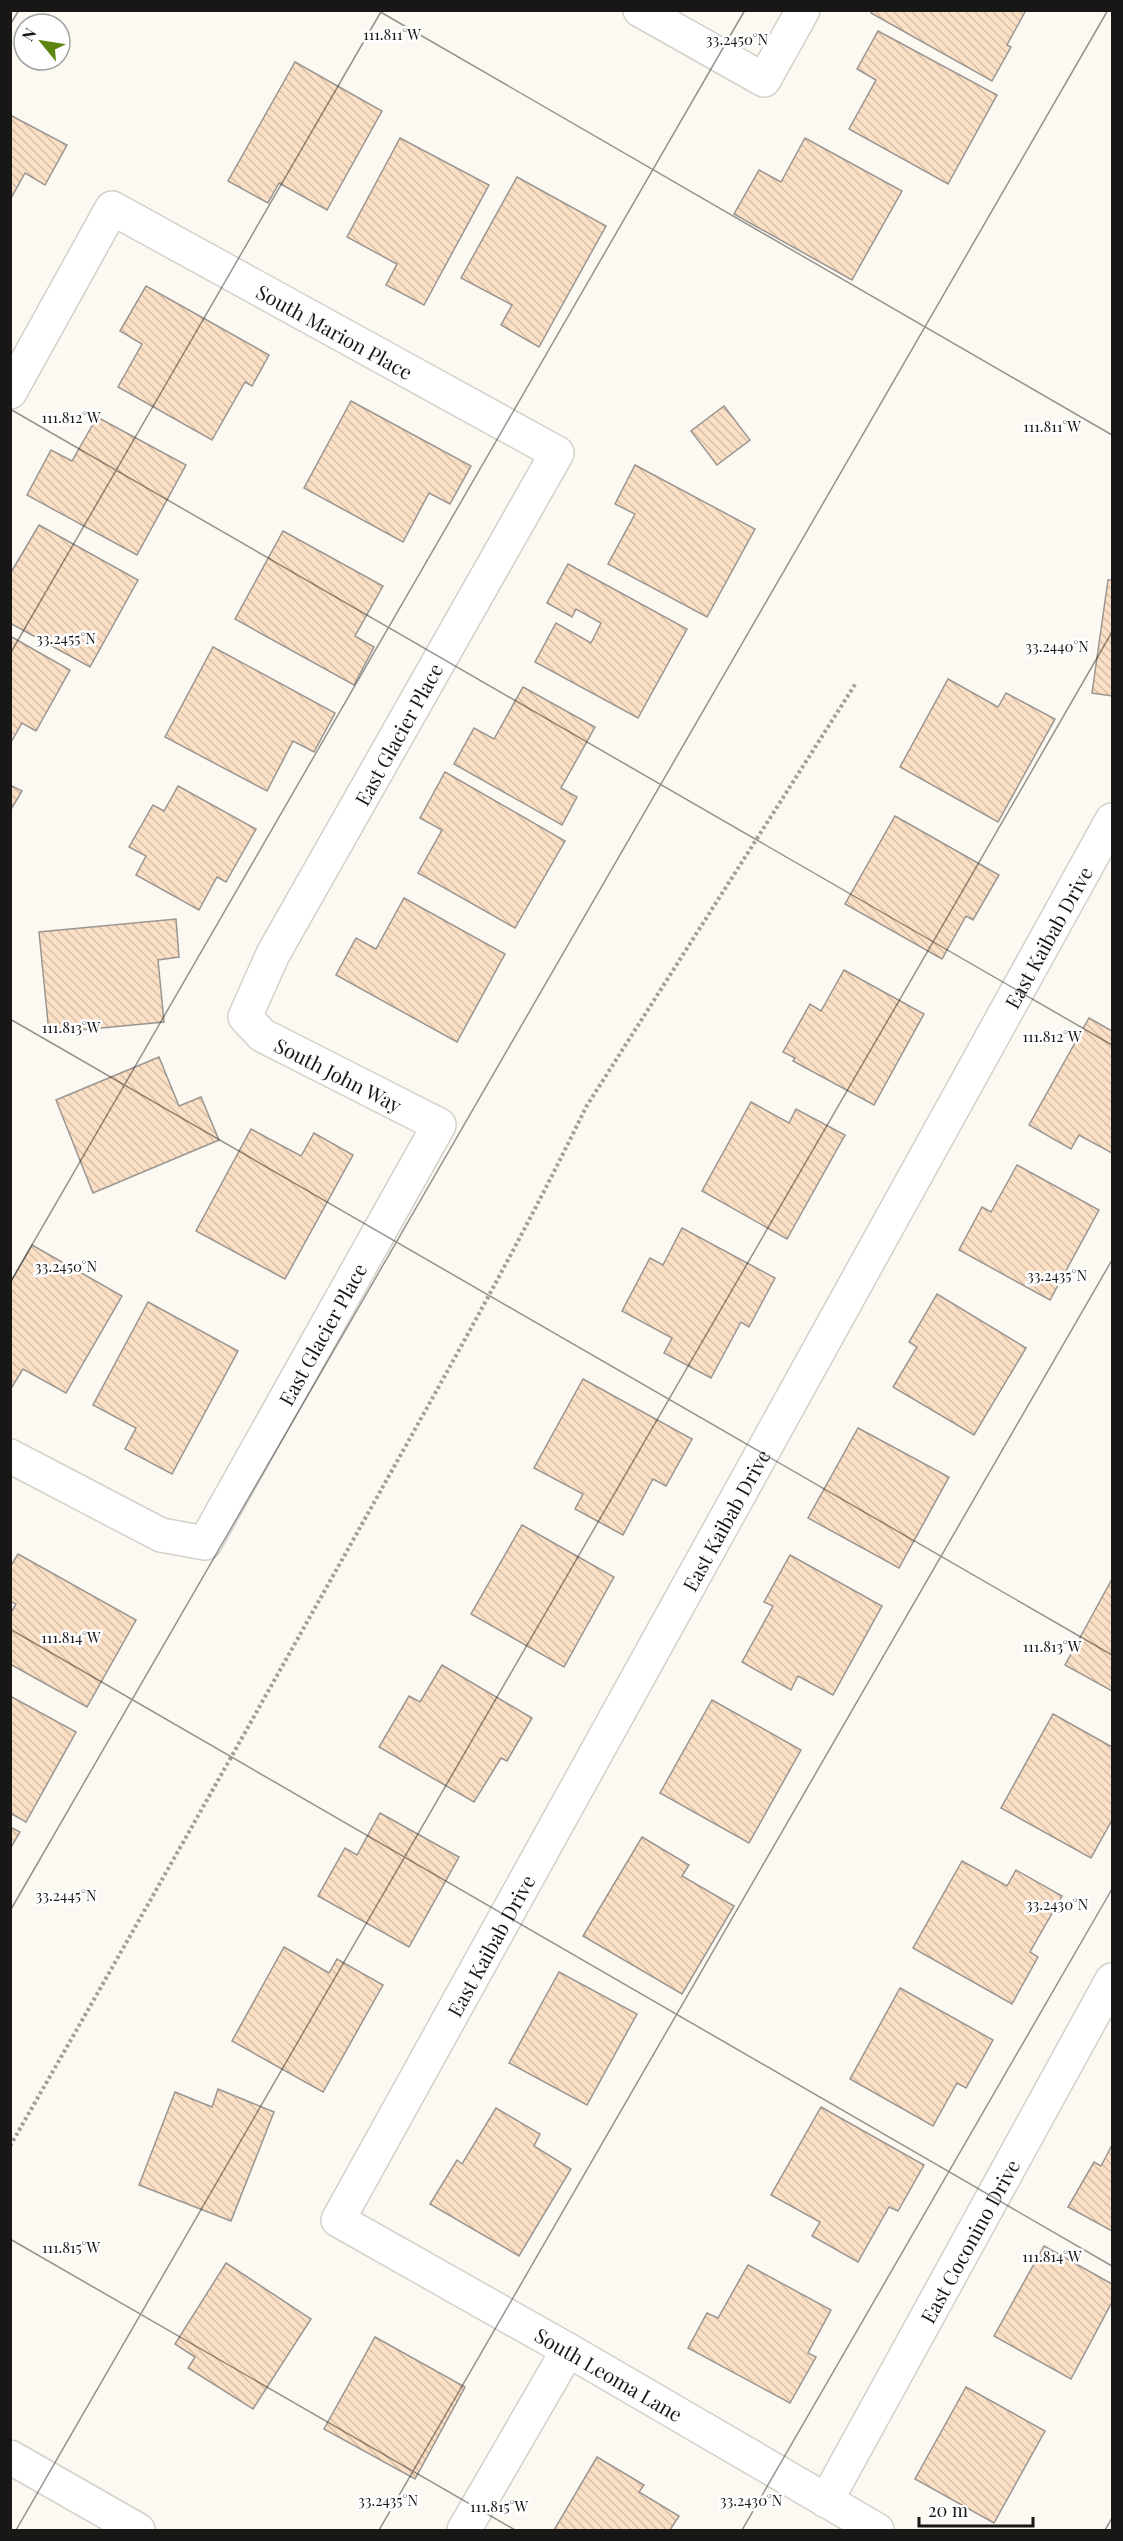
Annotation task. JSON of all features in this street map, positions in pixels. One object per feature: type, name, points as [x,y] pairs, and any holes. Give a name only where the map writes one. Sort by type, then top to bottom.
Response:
[{"type":"street","points":[[640,10],[764,80],[803,10]]},
{"type":"street","name":"South Marion Place","points":[[10,392],[112,208],[557,453]]},
{"type":"street","name":"East Glacier Place","points":[[245,1017],[273,954],[557,453]]},
{"type":"street","name":"East Kaibab Drive","points":[[338,2220],[1113,820]]},
{"type":"street","name":"South John Way","points":[[245,1017],[262,1035],[439,1125]]},
{"type":"street","name":"East Glacier Place","points":[[10,1456],[161,1536],[205,1543],[439,1125]]},
{"type":"street","name":"East Coconino Drive","points":[[826,2500],[1113,1980]]},
{"type":"street","name":"South Leoma Lane","points":[[338,2220],[568,2350],[877,2530]]},
{"type":"street","points":[[464,2530],[568,2350]]},
{"type":"street","points":[[10,2457],[138,2530]]},
{"type":"path","points":[[10,2146],[187,1837],[434,1395],[560,1161],[586,1107],[856,683]]},
{"type":"building","points":[[873,10],[1026,10],[1007,45],[1011,47],[992,81],[871,13]]},
{"type":"building","points":[[878,31],[997,95],[948,184],[849,129],[876,80],[857,69]]},
{"type":"building","points":[[295,62],[382,111],[327,210],[279,183],[268,203],[228,181]]},
{"type":"building","points":[[10,115],[67,145],[45,185],[25,173],[10,200]]},
{"type":"building","points":[[400,138],[489,185],[424,305],[386,285],[397,264],[347,237]]},
{"type":"building","points":[[805,138],[902,191],[852,280],[734,214],[759,170],[781,182]]},
{"type":"building","points":[[517,177],[606,226],[539,347],[501,325],[512,305],[461,278]]},
{"type":"building","points":[[146,286],[269,355],[252,386],[245,382],[212,440],[118,387],[142,344],[120,331]]},
{"type":"building","points":[[351,401],[471,466],[450,504],[429,493],[403,542],[304,488]]},
{"type":"building","points":[[724,406],[750,440],[717,465],[691,431]]},
{"type":"building","points":[[97,417],[186,465],[137,555],[27,495],[51,450],[72,461]]},
{"type":"building","points":[[635,465],[755,529],[707,617],[608,564],[635,514],[615,504]]},
{"type":"building","points":[[39,525],[138,580],[90,667],[10,623],[10,574]]},
{"type":"building","points":[[283,531],[383,586],[355,636],[374,647],[354,685],[235,619]]},
{"type":"building","points":[[568,564],[687,629],[638,718],[535,662],[556,623],[591,643],[601,623],[576,609],[572,617],[547,603]]},
{"type":"building","points":[[1108,580],[1112,580],[1112,696],[1092,693]]},
{"type":"building","points":[[10,636],[70,670],[36,731],[22,723],[10,744]]},
{"type":"building","points":[[213,647],[335,713],[314,752],[293,741],[267,791],[165,737]]},
{"type":"building","points":[[948,679],[998,707],[1006,693],[1055,719],[998,822],[900,767]]},
{"type":"building","points":[[523,687],[595,727],[561,788],[577,797],[562,825],[454,764],[474,728],[494,739]]},
{"type":"building","points":[[445,772],[565,841],[515,928],[418,873],[442,830],[420,818]]},
{"type":"building","points":[[10,785],[22,791],[10,811]]},
{"type":"building","points":[[178,786],[256,829],[226,882],[217,877],[199,910],[136,875],[146,856],[129,847],[153,805],[164,811]]},
{"type":"building","points":[[895,816],[999,875],[973,920],[966,916],[942,959],[845,904]]},
{"type":"building","points":[[404,898],[505,954],[457,1042],[336,975],[356,938],[376,949]]},
{"type":"building","points":[[176,919],[179,957],[158,960],[164,1022],[49,1033],[39,932]]},
{"type":"building","points":[[844,970],[924,1014],[874,1105],[793,1061],[795,1058],[783,1052],[810,1004],[821,1011]]},
{"type":"building","points":[[1089,1018],[1112,1031],[1112,1153],[1079,1135],[1071,1149],[1029,1125]]},
{"type":"building","points":[[159,1057],[179,1106],[201,1097],[219,1140],[93,1193],[56,1100]]},
{"type":"building","points":[[751,1102],[789,1123],[796,1109],[845,1135],[787,1239],[702,1191]]},
{"type":"building","points":[[251,1129],[301,1156],[314,1133],[353,1155],[285,1279],[196,1231]]},
{"type":"building","points":[[1017,1165],[1099,1210],[1050,1300],[959,1250],[982,1207],[991,1212]]},
{"type":"building","points":[[682,1228],[775,1278],[749,1327],[741,1322],[711,1378],[664,1353],[672,1338],[622,1311],[650,1258],[663,1265]]},
{"type":"building","points":[[32,1245],[122,1296],[66,1393],[23,1369],[10,1390],[10,1283]]},
{"type":"building","points":[[937,1294],[1026,1348],[974,1435],[893,1387],[917,1347],[909,1342]]},
{"type":"building","points":[[148,1302],[238,1351],[172,1474],[125,1449],[136,1428],[93,1405]]},
{"type":"building","points":[[583,1379],[692,1439],[666,1486],[653,1479],[623,1535],[575,1509],[583,1494],[534,1468]]},
{"type":"building","points":[[858,1428],[949,1477],[899,1568],[808,1518]]},
{"type":"building","points":[[522,1525],[614,1577],[564,1667],[471,1614]]},
{"type":"building","points":[[18,1554],[136,1620],[87,1707],[10,1664],[10,1614],[16,1604],[10,1601],[10,1567]]},
{"type":"building","points":[[790,1555],[882,1606],[833,1695],[798,1676],[791,1690],[742,1662],[773,1606],[764,1602]]},
{"type":"building","points":[[1112,1579],[1112,1691],[1065,1665]]},
{"type":"building","points":[[442,1665],[532,1718],[507,1761],[501,1758],[474,1802],[379,1747],[409,1696],[420,1702]]},
{"type":"building","points":[[10,1696],[76,1732],[26,1822],[10,1813]]},
{"type":"building","points":[[712,1700],[801,1750],[749,1843],[660,1793]]},
{"type":"building","points":[[1053,1714],[1112,1747],[1112,1820],[1091,1858],[1001,1808]]},
{"type":"building","points":[[380,1813],[459,1857],[409,1947],[318,1896],[345,1848],[357,1855]]},
{"type":"building","points":[[10,1827],[20,1832],[10,1849]]},
{"type":"building","points":[[642,1837],[689,1865],[682,1876],[734,1906],[682,1994],[583,1936]]},
{"type":"building","points":[[962,1861],[1007,1886],[1016,1870],[1062,1896],[1030,1952],[1038,1957],[1012,2004],[913,1948]]},
{"type":"building","points":[[284,1947],[329,1973],[337,1959],[383,1985],[323,2092],[232,2041]]},
{"type":"building","points":[[559,1972],[637,2014],[587,2105],[509,2063]]},
{"type":"building","points":[[900,1988],[993,2040],[966,2088],[957,2083],[933,2126],[850,2079]]},
{"type":"building","points":[[218,2089],[274,2112],[231,2221],[139,2185],[175,2092],[212,2107]]},
{"type":"building","points":[[821,2107],[924,2165],[898,2211],[889,2207],[858,2262],[812,2236],[820,2222],[771,2195]]},
{"type":"building","points":[[496,2108],[540,2134],[534,2146],[571,2169],[519,2256],[430,2204],[457,2160],[462,2164]]},
{"type":"building","points":[[1112,2145],[1112,2231],[1068,2207],[1094,2162],[1101,2166]]},
{"type":"building","points":[[1044,2246],[1112,2284],[1112,2302],[1071,2379],[994,2336]]},
{"type":"building","points":[[226,2263],[311,2319],[253,2409],[188,2368],[195,2357],[175,2344]]},
{"type":"building","points":[[748,2265],[831,2310],[808,2353],[816,2357],[790,2403],[688,2348],[707,2313],[718,2318]]},
{"type":"building","points":[[375,2337],[465,2387],[415,2479],[324,2429]]},
{"type":"building","points":[[966,2387],[1045,2431],[994,2523],[915,2479]]},
{"type":"building","points":[[597,2457],[644,2485],[639,2492],[679,2516],[670,2530],[554,2530]]}]
